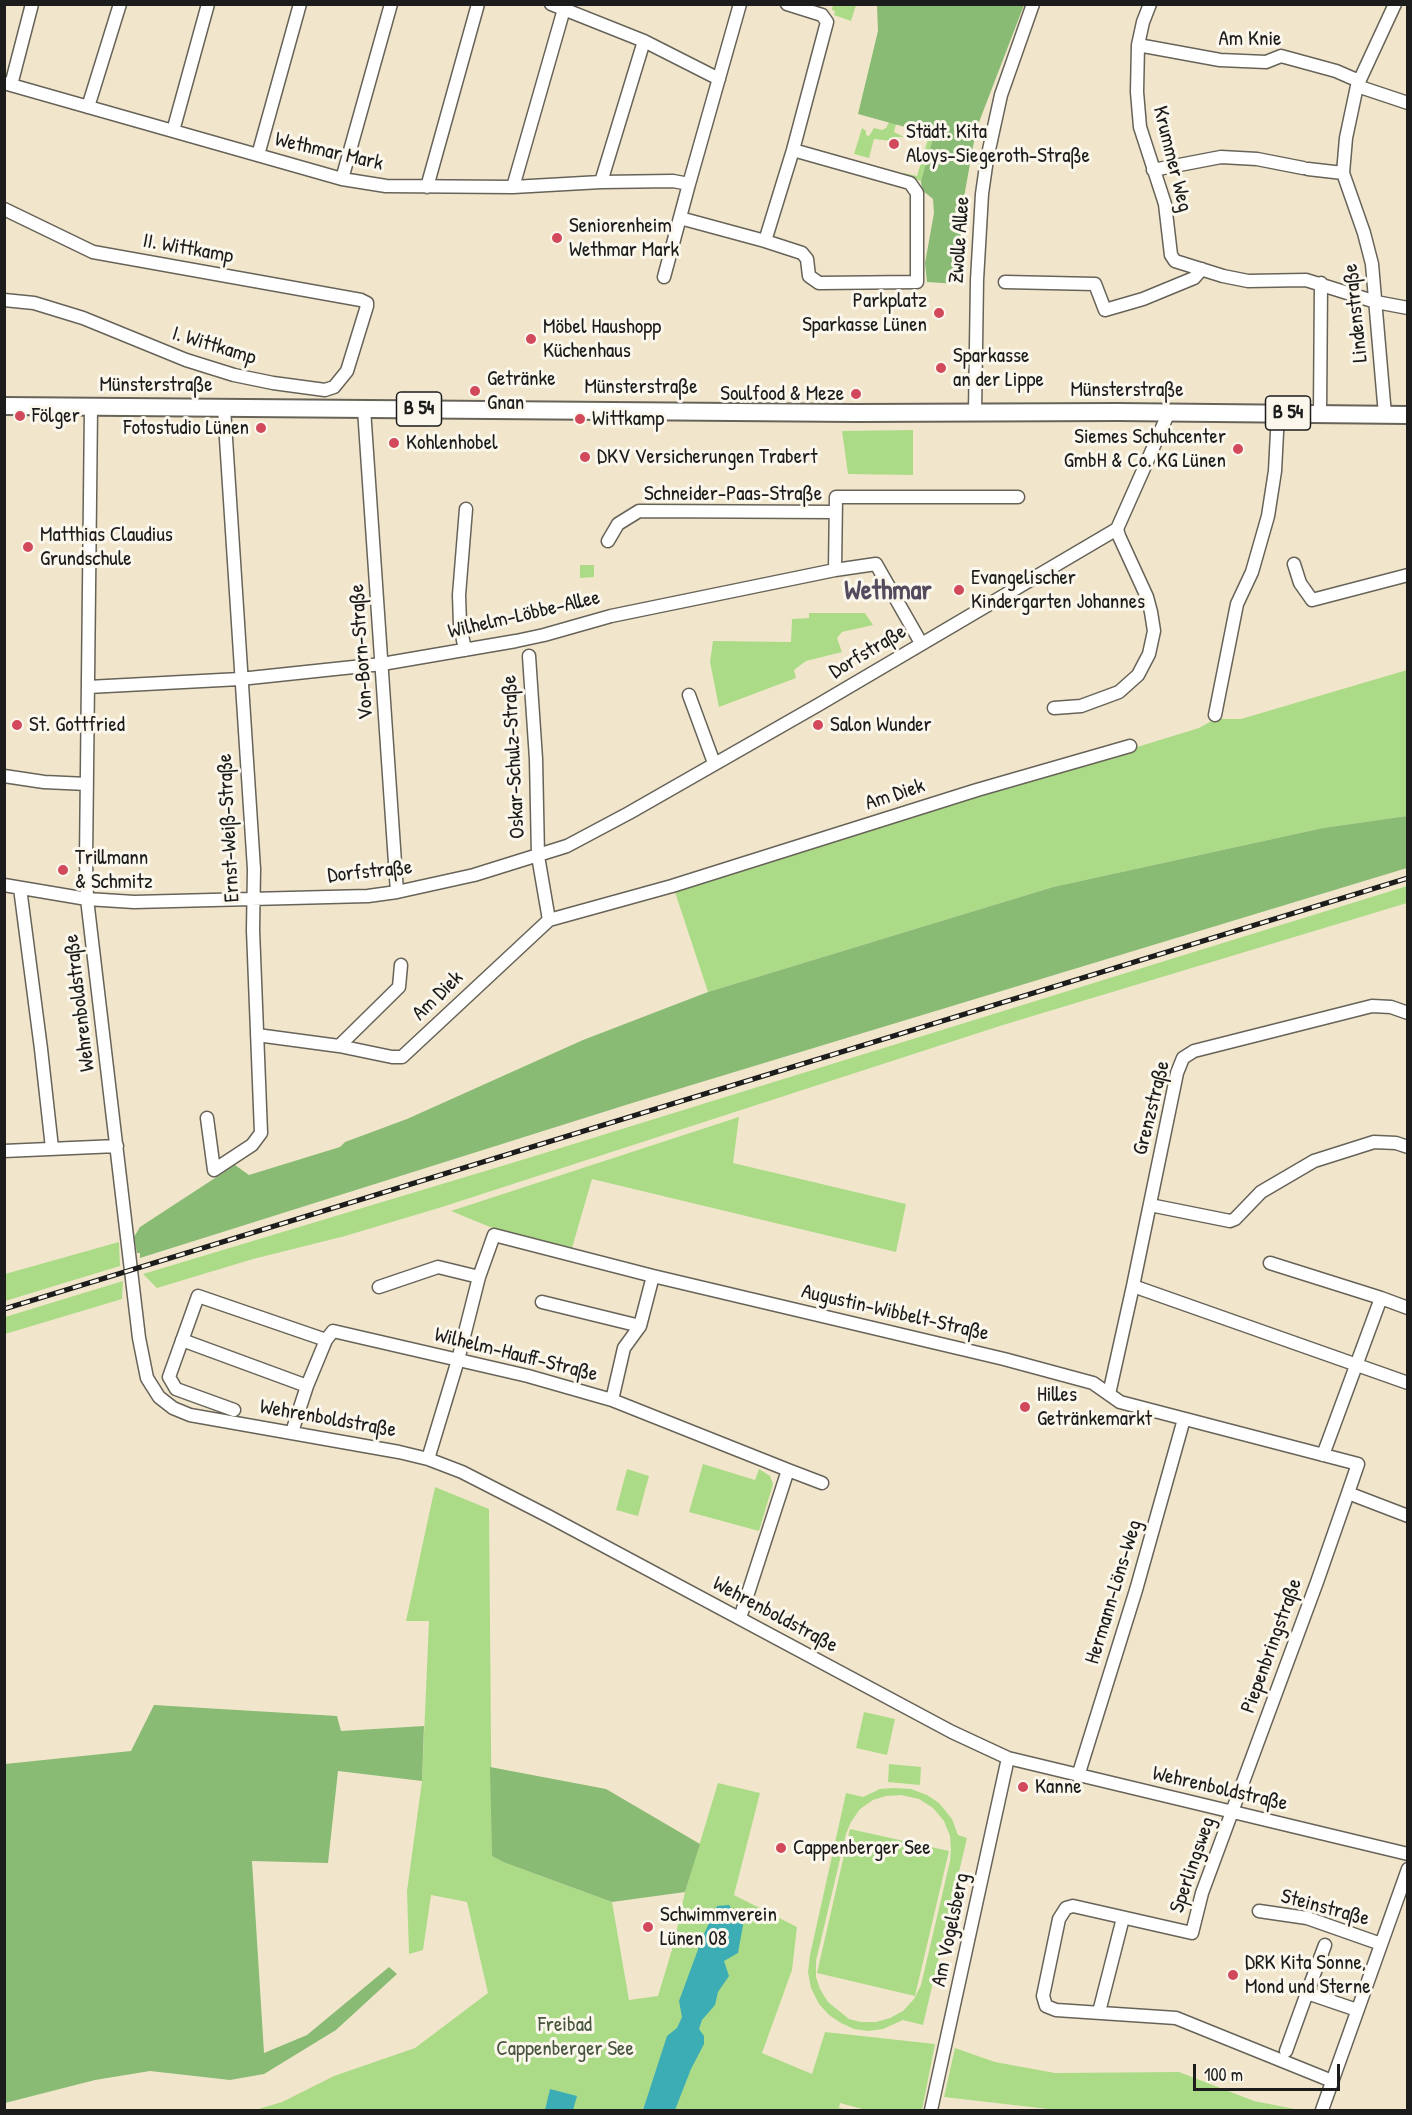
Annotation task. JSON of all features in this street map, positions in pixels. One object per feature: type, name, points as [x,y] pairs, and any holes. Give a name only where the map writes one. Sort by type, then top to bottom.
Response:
[{"type":"main road","name":"Münsterstraße","points":[[4,406],[1407,415]]},
{"type":"street","points":[[8,84],[32,4]]},
{"type":"street","points":[[88,107],[120,4]]},
{"type":"street","points":[[173,131],[208,4]]},
{"type":"street","points":[[258,155],[300,4]]},
{"type":"street","points":[[342,179],[391,4]]},
{"type":"street","points":[[427,187],[478,4]]},
{"type":"street","points":[[551,4],[644,41],[719,79]]},
{"type":"street","points":[[664,277],[740,4]]},
{"type":"street","points":[[765,241],[828,22],[822,15],[804,7],[787,4]]},
{"type":"street","name":"Zwolle Allee","points":[[975,413],[977,280],[987,159],[1001,95],[1033,4]]},
{"type":"street","name":"Krummer Weg","points":[[1150,4],[1138,45],[1137,92],[1140,127],[1165,204],[1171,255],[1175,261],[1202,269]]},
{"type":"street","name":"Lindenstraße","points":[[1384,414],[1372,264],[1343,173],[1346,138],[1358,84],[1395,4]]},
{"type":"street","points":[[513,187],[564,9]]},
{"type":"street","points":[[601,182],[644,41]]},
{"type":"street","name":"Am Knie","points":[[1138,45],[1220,60],[1266,62],[1281,56],[1336,71],[1358,84],[1407,103]]},
{"type":"street","name":"Wethmar Mark","points":[[8,84],[342,179],[386,186],[513,187],[673,181],[689,184]]},
{"type":"street","points":[[680,218],[802,253],[807,259],[809,276],[819,283],[916,282],[917,193],[910,183],[793,150]]},
{"type":"street","points":[[1153,170],[1221,157],[1257,159],[1343,173]]},
{"type":"street","name":"II. Wittkamp","points":[[4,209],[93,252],[361,300],[367,303],[366,309]]},
{"type":"street","points":[[1005,282],[1095,284],[1105,310],[1143,299],[1194,278],[1202,269],[1248,281],[1306,280],[1376,302],[1407,308]]},
{"type":"street","points":[[1320,413],[1321,283]]},
{"type":"street","name":"I. Wittkamp","points":[[4,300],[34,303],[83,318],[186,360],[234,375],[325,390],[334,387],[347,370],[366,309]]},
{"type":"street","name":"Wehrenboldstraße","points":[[91,407],[87,898],[142,1357],[152,1389],[173,1408],[190,1415],[292,1432],[428,1459],[462,1472],[500,1490],[945,1728],[1008,1758],[1407,1854]]},
{"type":"street","name":"Ernst-Weiß-Straße","points":[[207,1118],[214,1170],[252,1145],[261,1133],[253,930],[254,869],[224,408]]},
{"type":"street","name":"Von-Born-Straße","points":[[364,409],[397,892]]},
{"type":"street","points":[[1054,708],[1088,704],[1119,692],[1138,675],[1149,654],[1154,631],[1151,612],[1147,597],[1117,529],[1169,412]]},
{"type":"street","points":[[1215,715],[1235,612],[1263,540],[1275,471],[1278,413]]},
{"type":"street","name":"Schneider-Paas-Straße","points":[[835,570],[836,497],[1018,497]]},
{"type":"street","points":[[465,650],[460,625],[459,595],[466,509]]},
{"type":"street","name":"Schneider-Paas-Straße","points":[[609,541],[618,524],[639,511],[835,512]]},
{"type":"street","name":"Dorfstraße","points":[[4,885],[87,898],[134,902],[368,896],[474,875],[538,856],[567,846],[603,828],[1117,529]]},
{"type":"street","name":"Wilhelm-Löbbe-Allee","points":[[88,687],[240,679],[382,664],[544,635],[611,616],[835,570],[876,564],[921,643]]},
{"type":"street","points":[[1294,564],[1300,583],[1312,600],[1407,575]]},
{"type":"street","name":"Oskar-Schulz-Straße","points":[[529,656],[536,759],[538,856],[549,920]]},
{"type":"street","points":[[689,695],[714,763]]},
{"type":"street","name":"Am Diek","points":[[257,1035],[402,1057],[549,920],[672,886],[976,790],[1130,746]]},
{"type":"street","points":[[4,776],[44,782],[87,783]]},
{"type":"street","points":[[20,888],[52,1148]]},
{"type":"street","name":"Am Diek","points":[[339,1046],[399,987],[401,965]]},
{"type":"street","name":"Grenzstraße","points":[[1109,1394],[1177,1073],[1183,1058],[1194,1051],[1372,1006],[1391,1007],[1407,1013]]},
{"type":"street","points":[[1150,1205],[1230,1221],[1235,1219],[1261,1192],[1314,1161],[1374,1142],[1396,1143],[1407,1147]]},
{"type":"street","points":[[4,1151],[117,1146]]},
{"type":"street","name":"Augustin-Wibbelt-Straße","points":[[428,1459],[458,1360],[479,1277],[494,1235],[653,1276],[1004,1359],[1093,1383],[1120,1402],[1358,1464],[1348,1493]]},
{"type":"street","points":[[1270,1263],[1407,1308]]},
{"type":"street","points":[[380,1287],[438,1267],[479,1277]]},
{"type":"street","points":[[612,1400],[624,1348],[640,1326],[653,1276]]},
{"type":"street","points":[[1133,1286],[1407,1383]]},
{"type":"street","points":[[234,1410],[176,1389],[170,1377],[198,1296],[326,1340],[307,1386],[292,1432]]},
{"type":"street","points":[[1323,1455],[1381,1298]]},
{"type":"street","points":[[542,1302],[640,1326]]},
{"type":"street","name":"Wilhelm-Hauff-Straße","points":[[326,1340],[333,1330],[528,1376],[612,1400],[822,1483]]},
{"type":"street","points":[[182,1340],[307,1386]]},
{"type":"street","name":"Hermann-Löns-Weg","points":[[1078,1776],[1136,1590],[1184,1419]]},
{"type":"street","points":[[740,1618],[788,1470]]},
{"type":"street","points":[[1348,1493],[1407,1516]]},
{"type":"street","name":"Piepenbringstraße","points":[[1232,1812],[1348,1493]]},
{"type":"street","name":"Am Vogelsberg","points":[[931,2110],[1008,1758]]},
{"type":"street","name":"Sperlingsweg","points":[[1232,1812],[1202,1893],[1192,1933],[1073,1906],[1063,1910],[1059,1919],[1043,1996],[1044,2003],[1056,2010],[1176,2018],[1332,2081]]},
{"type":"street","name":"Steinstraße","points":[[1322,2110],[1407,1869]]},
{"type":"street","name":"Steinstraße","points":[[1259,1911],[1307,1918],[1381,1944]]},
{"type":"street","points":[[1099,2012],[1123,1918]]},
{"type":"street","name":"Steinstraße","points":[[1286,2051],[1325,1945]]},
{"type":"street","points":[[1307,1993],[1357,2010]]},
{"type":"green space","points":[[833,5],[856,5],[851,21],[834,15]]},
{"type":"green space","points":[[877,5],[1024,5],[976,130],[963,203],[957,284],[927,282],[925,263],[934,213],[933,199],[922,190],[921,181],[934,135],[858,114],[878,31]]},
{"type":"green space","points":[[889,122],[896,124],[894,132],[904,137],[894,137],[892,141],[874,139],[869,158],[854,154],[862,128],[869,136],[874,128],[882,130]]},
{"type":"green space","points":[[910,128],[934,135],[921,181],[903,176],[904,173],[917,176],[928,139],[914,134],[913,136],[907,135]]},
{"type":"green space","points":[[913,430],[913,475],[848,474],[842,431]]},
{"type":"green space","points":[[580,565],[594,565],[594,577],[580,578]]},
{"type":"green space","points":[[809,613],[865,613],[873,625],[842,632],[837,638],[842,652],[806,661],[794,670],[796,678],[719,707],[710,662],[713,641],[791,642],[792,619],[809,618]]},
{"type":"green space","points":[[1407,670],[1407,816],[1323,828],[1053,887],[708,992],[674,889],[1199,728],[1215,719],[1241,719]]},
{"type":"green space","points":[[1407,816],[1407,868],[629,1104],[140,1258],[140,1253],[137,1253],[134,1237],[140,1227],[235,1165],[249,1175],[340,1147],[345,1142],[407,1119],[583,1040],[708,992],[1053,887],[1323,828]]},
{"type":"green space","points":[[1407,886],[1407,903],[1003,1025],[442,1207],[157,1288],[143,1274],[525,1159]]},
{"type":"green space","points":[[739,1117],[733,1163],[906,1204],[896,1252],[592,1179],[572,1248],[490,1227],[451,1211]]},
{"type":"green space","points":[[119,1242],[120,1266],[5,1301],[5,1274]]},
{"type":"green space","points":[[123,1281],[122,1299],[5,1334],[5,1317]]},
{"type":"green space","points":[[703,1464],[755,1480],[759,1469],[770,1476],[773,1484],[759,1531],[689,1512]]},
{"type":"green space","points":[[627,1469],[649,1476],[638,1516],[616,1510]]},
{"type":"green space","name":"Freibad Cappenberger See","points":[[435,1487],[489,1509],[492,1856],[612,1902],[629,2000],[658,1996],[674,1943],[685,1892],[718,1783],[760,1793],[734,1895],[797,1927],[792,1970],[762,2053],[812,2074],[825,2032],[935,2044],[922,2110],[866,2110],[840,2103],[839,2108],[850,2110],[255,2110],[282,2102],[334,2076],[415,2048],[488,1993],[467,1902],[431,1895],[423,1950],[409,1954],[407,1891],[422,1781],[429,1621],[406,1621]]},
{"type":"green space","points":[[154,1705],[337,1716],[341,1731],[424,1726],[422,1781],[338,1771],[328,1863],[252,1861],[264,2053],[307,2035],[389,1967],[397,1974],[336,2030],[264,2074],[230,2080],[150,2071],[95,2080],[5,2103],[5,1764],[131,1751]]},
{"type":"green space","points":[[864,1712],[895,1719],[887,1755],[856,1748]]},
{"type":"green space","points":[[889,1764],[921,1767],[920,1785],[888,1782]]},
{"type":"green space","points":[[490,1767],[606,1789],[700,1844],[685,1892],[612,1902],[492,1856]]},
{"type":"green space","points":[[880,1789],[911,1789],[927,1795],[939,1803],[952,1819],[958,1835],[967,1838],[923,2025],[903,2020],[883,2029],[868,2031],[854,2029],[829,2015],[819,2004],[811,1988],[808,1972],[846,1793],[863,1797]],"holes":[[[901,1795],[919,1799],[933,1808],[944,1821],[950,1836],[951,1849],[921,1985],[914,1999],[903,2011],[890,2018],[876,2022],[849,2019],[828,2002],[816,1977],[816,1961],[846,1834],[860,1809],[873,1800]]]},
{"type":"green space","points":[[850,1829],[949,1851],[915,1996],[817,1973]]},
{"type":"green space","points":[[955,2048],[995,2062],[1055,2073],[1179,2072],[1254,2101],[1300,2110],[1057,2110],[944,2097]]},
{"type":"water","points":[[729,1905],[743,1925],[738,1953],[724,1961],[729,1976],[718,1992],[715,2005],[702,2020],[699,2029],[704,2036],[704,2044],[691,2069],[675,2110],[643,2110],[667,2036],[677,2028],[682,2017],[679,2001],[703,1936],[717,1906]]},
{"type":"water","points":[[550,2089],[577,2096],[573,2110],[545,2110]]},
{"type":"railway","points":[[4,1309],[1408,878]]},
{"type":"place","name":"Städt. Kita Aloys-Siegeroth-Straße","points":[[894,144]]},
{"type":"place","name":"Seniorenheim Wethmar Mark","points":[[557,238]]},
{"type":"place","name":"Parkplatz Sparkasse Lünen","points":[[939,313]]},
{"type":"place","name":"Möbel Haushopp Küchenhaus","points":[[531,339]]},
{"type":"place","name":"Sparkasse an der Lippe","points":[[941,368]]},
{"type":"place","name":"Getränke Gnan","points":[[475,391]]},
{"type":"place","name":"Soulfood & Meze","points":[[856,394]]},
{"type":"place","name":"Fölger","points":[[20,416]]},
{"type":"place","name":"Wittkamp","points":[[580,419]]},
{"type":"place","name":"Fotostudio Lünen","points":[[261,428]]},
{"type":"place","name":"Kohlenhobel","points":[[394,443]]},
{"type":"place","name":"Siemes Schuhcenter GmbH & Co. KG Lünen","points":[[1238,449]]},
{"type":"place","name":"DKV Versicherungen Trabert","points":[[585,457]]},
{"type":"place","name":"Matthias Claudius Grundschule","points":[[28,547]]},
{"type":"place","name":"Evangelischer Kindergarten Johannes","points":[[959,590]]},
{"type":"place","name":"St. Gottfried","points":[[17,725]]},
{"type":"place","name":"Salon Wunder","points":[[818,725]]},
{"type":"place","name":"Trillmann & Schmitz","points":[[63,870]]},
{"type":"place","name":"Hilles Getränkemarkt","points":[[1025,1407]]},
{"type":"place","name":"Kanne","points":[[1023,1787]]},
{"type":"place","name":"Cappenberger See","points":[[781,1848]]},
{"type":"place","name":"Schwimmverein Lünen 08","points":[[648,1927]]},
{"type":"place","name":"DRK Kita Sonne, Mond und Sterne","points":[[1233,1975]]},
{"type":"district","name":"Wethmar","points":[[888,592]]}]
